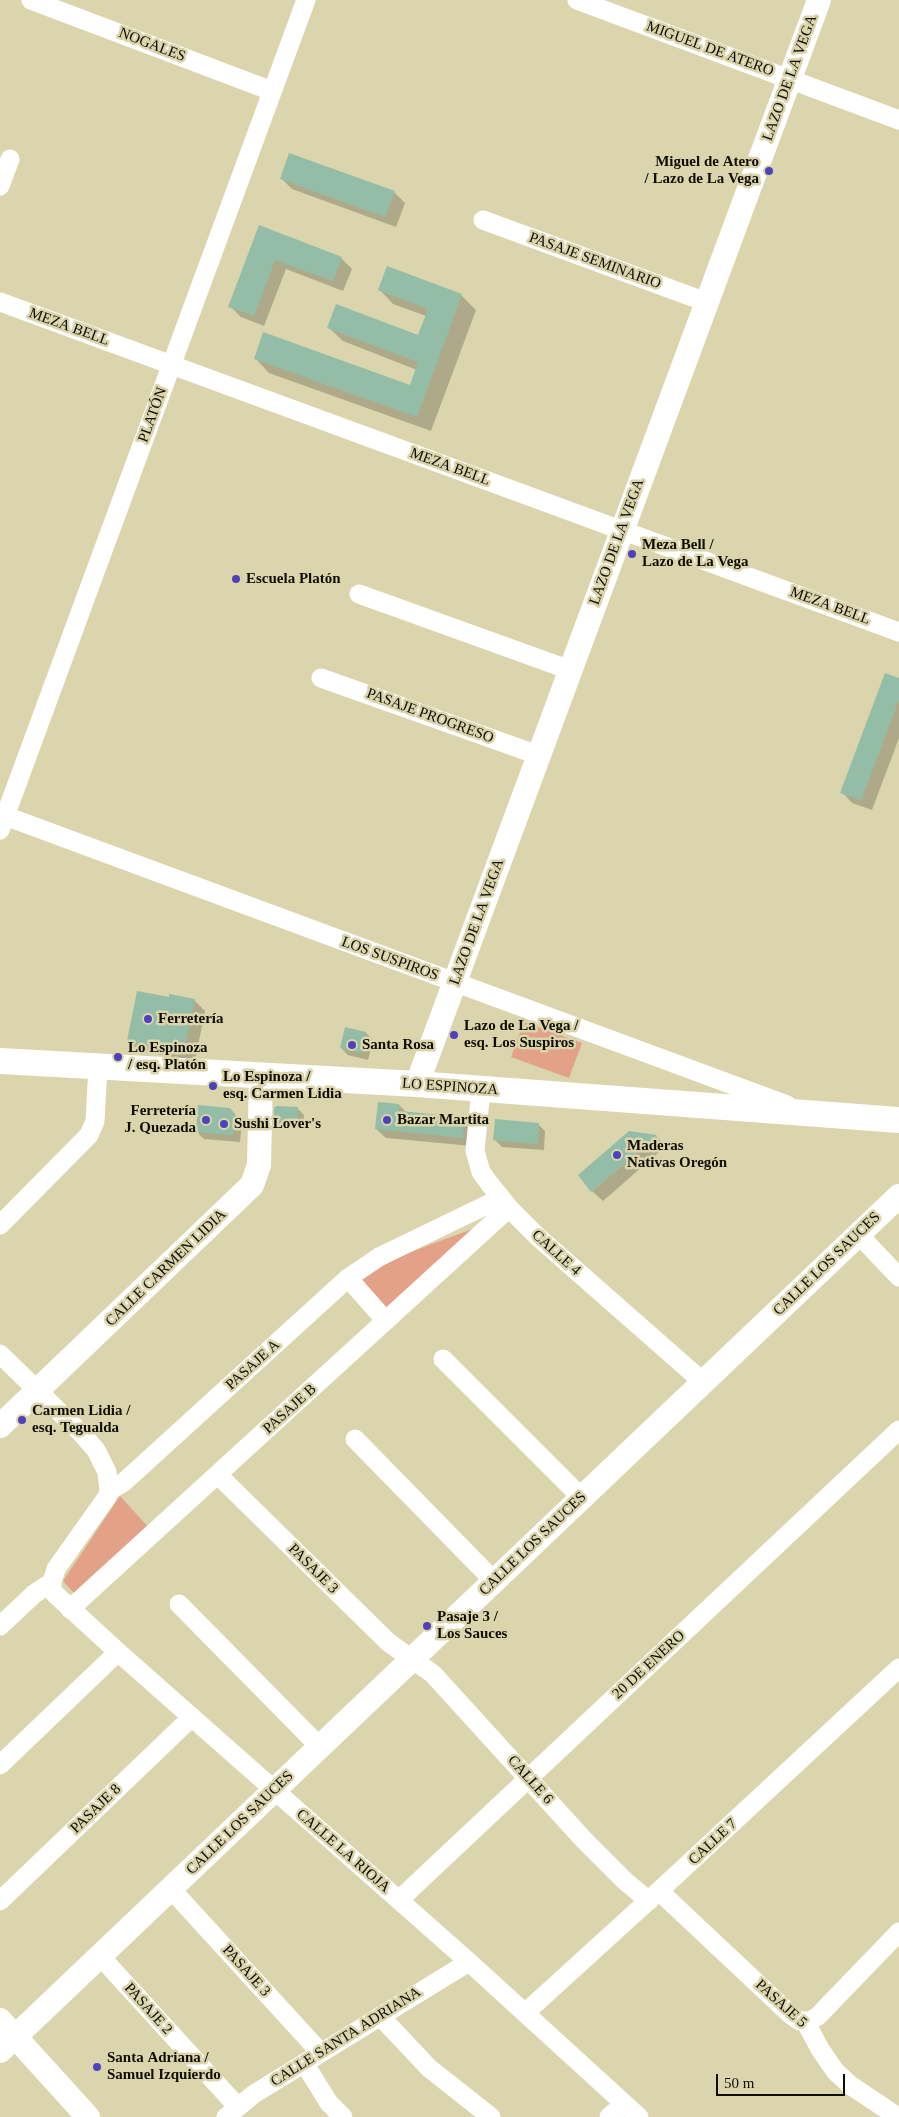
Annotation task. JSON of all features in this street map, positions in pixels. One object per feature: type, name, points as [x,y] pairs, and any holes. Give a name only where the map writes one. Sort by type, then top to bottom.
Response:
[{"type":"main road","name":"LO ESPINOZA","points":[[0,1061],[417,1084],[899,1120]]},
{"type":"street","name":"NOGALES","points":[[31,0],[272,91]]},
{"type":"street","name":"PLATÓN","points":[[2,820],[306,0]]},
{"type":"street","name":"MIGUEL DE ATERO","points":[[577,0],[899,120]]},
{"type":"street","name":"LAZO DE LA VEGA","points":[[417,1084],[819,0]]},
{"type":"street","points":[[0,186],[10,159]]},
{"type":"street","name":"PASAJE SEMINARIO","points":[[483,220],[706,302]]},
{"type":"street","name":"MEZA BELL","points":[[0,302],[899,632]]},
{"type":"street","points":[[359,594],[570,670]]},
{"type":"street","name":"PASAJE PROGRESO","points":[[321,678],[538,755]]},
{"type":"street","name":"LOS SUSPIROS","points":[[2,820],[809,1113]]},
{"type":"street","points":[[0,1225],[89,1135],[95,1121],[98,1067]]},
{"type":"street","name":"CALLE CARMEN LIDIA","points":[[0,1426],[252,1185],[259,1165],[261,1076]]},
{"type":"street","name":"CALLE 4","points":[[480,1089],[475,1139],[476,1161],[481,1172],[505,1203],[560,1258],[703,1382]]},
{"type":"street","name":"CALLE LOS SAUCES","points":[[5,2036],[100,1956],[899,1196]]},
{"type":"street","name":"PASAJE A","points":[[52,1582],[56,1569],[103,1505],[109,1491],[124,1482],[348,1278],[379,1257],[505,1203]]},
{"type":"street","name":"PASAJE B","points":[[70,1609],[386,1321],[505,1203]]},
{"type":"street","points":[[858,1234],[899,1277]]},
{"type":"street","points":[[348,1278],[386,1321]]},
{"type":"street","points":[[0,1354],[82,1432],[96,1450],[106,1472],[109,1491]]},
{"type":"street","points":[[443,1359],[582,1498]]},
{"type":"street","name":"20 DE ENERO","points":[[399,1900],[899,1430]]},
{"type":"street","points":[[355,1439],[494,1582]]},
{"type":"street","name":"PASAJE 3","points":[[218,1474],[388,1642],[412,1659]]},
{"type":"street","points":[[0,1626],[34,1594],[52,1582]]},
{"type":"street","name":"CALLE LA RIOJA","points":[[52,1582],[52,1590],[70,1609],[469,1962],[639,2117]]},
{"type":"street","points":[[179,1604],[320,1747]]},
{"type":"street","points":[[0,1765],[118,1652]]},
{"type":"street","name":"CALLE 6","points":[[412,1659],[433,1674],[603,1860],[654,1896]]},
{"type":"street","name":"CALLE 7","points":[[525,2013],[899,1668]]},
{"type":"street","name":"PASAJE 8","points":[[0,1902],[192,1717]]},
{"type":"street","name":"PASAJE 3","points":[[171,1888],[320,2052]]},
{"type":"street","name":"PASAJE 5","points":[[654,1896],[791,2016],[805,2021],[820,2049],[835,2071],[850,2085],[898,2117]]},
{"type":"street","points":[[805,2021],[818,2016],[897,1938]]},
{"type":"street","name":"PASAJE 2","points":[[100,1956],[232,2111]]},
{"type":"street","name":"CALLE SANTA ADRIANA","points":[[232,2111],[320,2052],[469,1962]]},
{"type":"street","points":[[380,2016],[429,2068],[491,2117]]},
{"type":"street","points":[[5,2036],[88,2117]]},
{"type":"street","points":[[304,2063],[329,2103],[343,2117]]},
{"type":"street","points":[[609,2117],[624,2104]]},
{"type":"shaded area","points":[[524,1022],[582,1043],[569,1078],[511,1057]]},
{"type":"shaded area","points":[[486,1224],[387,1313],[359,1280],[378,1264]]},
{"type":"shaded area","points":[[120,1496],[150,1529],[76,1595],[63,1581]]},
{"type":"building","points":[[289,153],[395,191],[385,217],[280,179]]},
{"type":"building","points":[[259,225],[342,257],[333,281],[275,260],[254,316],[228,307]]},
{"type":"building","points":[[387,266],[462,294],[417,417],[254,359],[263,332],[410,385],[418,362],[327,328],[336,304],[418,335],[428,309],[378,290]]},
{"type":"building","points":[[885,673],[899,678],[899,700],[861,800],[840,793]]},
{"type":"building","points":[[137,991],[169,997],[169,994],[195,999],[184,1051],[127,1041]]},
{"type":"building","points":[[345,1027],[366,1032],[361,1053],[340,1048]]},
{"type":"building","points":[[378,1102],[399,1104],[399,1111],[464,1117],[463,1138],[375,1129]]},
{"type":"building","points":[[198,1105],[230,1108],[235,1114],[233,1135],[196,1132]]},
{"type":"building","points":[[277,1106],[298,1107],[297,1123],[274,1121],[274,1108]]},
{"type":"building","points":[[495,1119],[539,1123],[538,1144],[493,1140]]},
{"type":"building","name":"Maderas Nativas Oregón","points":[[629,1131],[657,1135],[591,1192],[578,1175]]},
{"type":"place","name":"Miguel de Atero / Lazo de La Vega","points":[[769,171]]},
{"type":"place","name":"Meza Bell / Lazo de La Vega","points":[[632,554]]},
{"type":"place","name":"Escuela Platón","points":[[236,579]]},
{"type":"place","name":"Ferretería","points":[[148,1019]]},
{"type":"place","name":"Lazo de La Vega / esq. Los Suspiros","points":[[454,1035]]},
{"type":"place","name":"Santa Rosa","points":[[352,1045]]},
{"type":"place","name":"Lo Espinoza / esq. Platón","points":[[118,1057]]},
{"type":"place","name":"Lo Espinoza / esq. Carmen Lidia","points":[[213,1086]]},
{"type":"place","name":"Ferretería J. Quezada","points":[[206,1120]]},
{"type":"place","name":"Bazar Martita","points":[[387,1120]]},
{"type":"place","name":"Sushi Lover's","points":[[224,1124]]},
{"type":"place","name":"Maderas Nativas Oregón","points":[[617,1155]]},
{"type":"place","name":"Carmen Lidia / esq. Tegualda","points":[[22,1420]]},
{"type":"place","name":"Pasaje 3 / Los Sauces","points":[[427,1626]]},
{"type":"place","name":"Santa Adriana / Samuel Izquierdo","points":[[97,2067]]}]
